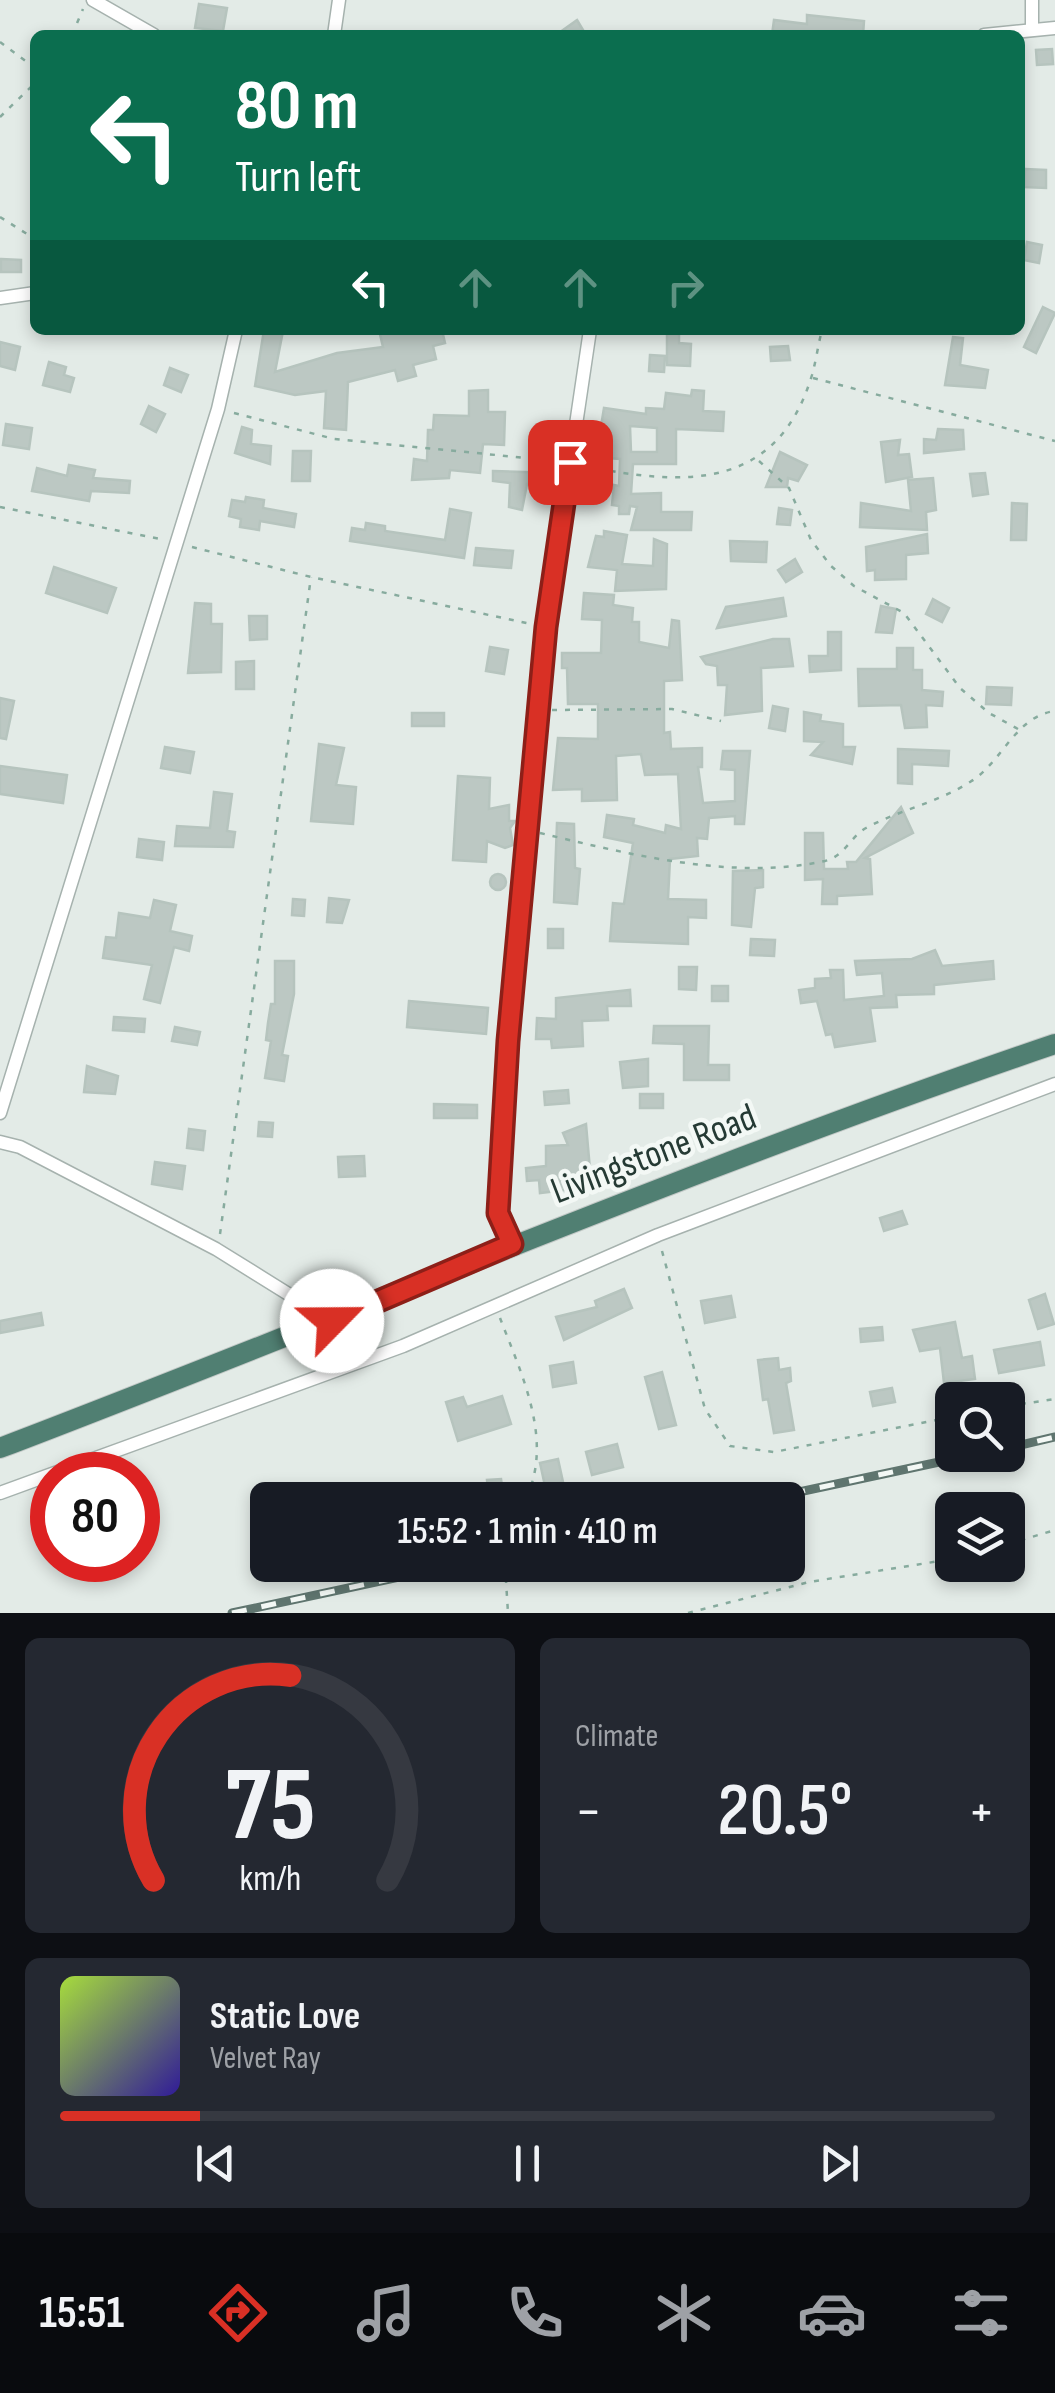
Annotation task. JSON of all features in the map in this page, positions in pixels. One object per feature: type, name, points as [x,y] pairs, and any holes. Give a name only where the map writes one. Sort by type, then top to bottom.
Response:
[{"type":"highway","name":"Livingstone Road","points":[[0,1448],[332,1321],[512,1244],[1055,1044]]},
{"type":"street","points":[[90,0],[145,30]]},
{"type":"street","points":[[335,30],[339,0]]},
{"type":"street","points":[[1032,0],[1032,28]]},
{"type":"street","points":[[1018,30],[1055,28]]},
{"type":"street","points":[[0,298],[30,294]]},
{"type":"street","points":[[0,1113],[178,542],[218,409],[235,335]]},
{"type":"street","points":[[512,1244],[498,1213],[499,1166],[546,627],[589,335]]},
{"type":"street","points":[[0,1493],[387,1352],[658,1235],[1055,1084]]},
{"type":"street","points":[[0,1142],[20,1147],[216,1249],[332,1321]]},
{"type":"path","points":[[75,30],[90,0]]},
{"type":"path","points":[[0,42],[30,64]]},
{"type":"path","points":[[0,117],[30,88]]},
{"type":"path","points":[[0,216],[30,235]]},
{"type":"path","points":[[218,409],[334,439],[570,462],[666,480],[730,470],[758,460],[788,426],[812,378],[821,335]]},
{"type":"path","points":[[812,378],[1055,441]]},
{"type":"path","points":[[758,460],[789,488],[811,540],[831,566],[854,586],[904,612],[960,688],[989,713],[1019,730]]},
{"type":"path","points":[[0,507],[178,542],[310,577],[546,627]]},
{"type":"path","points":[[216,1249],[226,1212],[272,836],[310,577]]},
{"type":"path","points":[[540,710],[672,709],[721,721]]},
{"type":"path","points":[[529,830],[660,862],[769,864],[826,860],[846,850],[867,828],[973,781],[1019,730],[1044,712],[1055,711]]},
{"type":"path","points":[[658,1235],[705,1409],[730,1446],[774,1452],[935,1420]]},
{"type":"path","points":[[494,1303],[528,1392],[537,1430],[529,1482]]},
{"type":"path","points":[[1025,1403],[1055,1399]]},
{"type":"path","points":[[1025,1539],[1055,1530]]},
{"type":"path","points":[[688,1613],[809,1582],[935,1562]]},
{"type":"path","points":[[507,1582],[508,1613]]},
{"type":"building","points":[[199,4],[227,8],[223,30],[195,28]]},
{"type":"building","points":[[807,15],[864,21],[863,30],[773,30],[774,20],[807,24]]},
{"type":"building","points":[[577,20],[583,30],[563,30]]},
{"type":"building","points":[[1052,49],[1053,64],[1037,65],[1036,50]]},
{"type":"building","points":[[1025,169],[1046,170],[1046,188],[1025,187]]},
{"type":"building","points":[[1027,242],[1042,245],[1039,263],[1025,260]]},
{"type":"building","points":[[1,259],[21,260],[21,272],[1,272]]},
{"type":"building","points":[[1043,307],[1055,313],[1036,353],[1024,347]]},
{"type":"building","points":[[263,335],[282,335],[275,372],[337,353],[383,347],[380,335],[443,335],[445,343],[433,346],[436,359],[413,365],[416,376],[398,381],[395,370],[348,382],[346,430],[324,428],[326,391],[295,395],[255,386]]},
{"type":"building","points":[[667,335],[679,335],[679,343],[691,344],[690,366],[667,365]]},
{"type":"building","points":[[953,337],[963,338],[960,365],[988,370],[985,388],[945,385]]},
{"type":"building","points":[[0,342],[20,347],[15,370],[0,366]]},
{"type":"building","points":[[788,346],[790,360],[771,361],[770,347]]},
{"type":"building","points":[[650,355],[665,356],[664,372],[649,371]]},
{"type":"building","points":[[49,362],[66,367],[64,375],[74,378],[70,392],[43,385]]},
{"type":"building","points":[[170,368],[188,375],[181,392],[164,385]]},
{"type":"building","points":[[488,390],[488,412],[505,412],[504,445],[483,444],[480,473],[450,470],[449,478],[412,480],[414,459],[427,461],[428,430],[433,430],[434,415],[469,416],[469,391]]},
{"type":"building","points":[[692,390],[704,391],[703,411],[724,412],[723,431],[676,429],[676,464],[633,464],[631,494],[661,493],[661,512],[692,512],[691,530],[631,530],[637,507],[630,506],[629,514],[619,514],[619,506],[612,505],[614,485],[619,486],[620,459],[596,457],[604,408],[646,414],[646,408],[664,409],[666,393],[691,396]],"holes":[[[630,426],[657,428],[657,452],[631,452]]]},
{"type":"building","points":[[149,406],[165,414],[156,432],[141,424]]},
{"type":"building","points":[[6,424],[32,428],[29,449],[3,445]]},
{"type":"building","points":[[536,425],[560,426],[559,445],[535,444]]},
{"type":"building","points":[[242,427],[252,430],[251,444],[271,446],[270,464],[235,453]]},
{"type":"building","points":[[938,429],[963,430],[964,449],[924,453],[924,439],[936,440]]},
{"type":"building","points":[[900,440],[898,455],[909,454],[912,477],[886,482],[881,442]]},
{"type":"building","points":[[293,451],[311,451],[310,481],[292,481]]},
{"type":"building","points":[[780,452],[807,465],[798,481],[788,478],[787,487],[766,487]]},
{"type":"building","points":[[69,465],[95,470],[93,478],[130,481],[129,493],[91,491],[89,501],[32,491],[37,468],[67,476]]},
{"type":"building","points":[[493,471],[556,473],[555,486],[527,484],[522,510],[509,507],[510,483],[493,481]]},
{"type":"building","points":[[985,473],[988,494],[973,496],[970,474]]},
{"type":"building","points":[[933,478],[936,510],[926,512],[927,530],[860,527],[861,503],[911,511],[908,480]]},
{"type":"building","points":[[246,497],[264,500],[263,508],[296,514],[294,527],[260,521],[259,530],[240,527],[241,519],[229,516],[232,500],[245,502]]},
{"type":"building","points":[[1012,503],[1027,504],[1026,540],[1011,540]]},
{"type":"building","points":[[779,508],[792,510],[790,525],[777,524]]},
{"type":"building","points":[[450,509],[471,513],[464,558],[350,541],[352,528],[365,530],[366,523],[385,526],[385,531],[445,540]]},
{"type":"building","points":[[604,531],[627,535],[622,564],[653,566],[654,539],[667,544],[666,589],[615,591],[617,570],[588,567],[596,536],[604,537]]},
{"type":"building","points":[[927,534],[928,553],[906,555],[906,579],[875,580],[875,570],[867,571],[866,547]]},
{"type":"building","points":[[730,541],[767,542],[766,562],[731,561]]},
{"type":"building","points":[[476,548],[513,551],[511,568],[474,565]]},
{"type":"building","points":[[795,559],[802,572],[786,582],[778,570]]},
{"type":"building","points":[[54,567],[116,588],[107,613],[46,593]]},
{"type":"building","points":[[584,593],[614,595],[613,605],[633,608],[632,622],[639,622],[639,642],[669,648],[672,620],[679,621],[682,680],[664,681],[664,733],[670,732],[671,749],[702,748],[702,767],[698,767],[703,803],[735,801],[735,770],[721,769],[723,751],[750,751],[744,824],[735,824],[735,816],[709,818],[707,839],[697,838],[698,856],[670,859],[668,899],[706,900],[706,918],[688,917],[688,944],[610,941],[613,903],[624,904],[633,843],[604,837],[607,815],[634,819],[633,825],[665,833],[666,825],[681,829],[678,774],[645,775],[641,754],[616,756],[617,800],[582,801],[582,789],[553,790],[558,738],[598,739],[598,704],[568,704],[567,668],[562,668],[562,653],[601,653],[602,620],[582,619]]},
{"type":"building","points":[[783,598],[786,616],[717,628],[726,607]]},
{"type":"building","points":[[933,599],[949,608],[942,622],[926,614]]},
{"type":"building","points":[[195,603],[211,604],[211,624],[222,624],[221,672],[188,673]]},
{"type":"building","points":[[881,606],[896,609],[892,633],[876,632]]},
{"type":"building","points":[[249,616],[267,616],[267,639],[250,640]]},
{"type":"building","points":[[828,632],[841,632],[841,670],[810,672],[809,656],[828,656]]},
{"type":"building","points":[[773,639],[789,639],[793,666],[761,668],[762,711],[725,715],[727,685],[718,685],[717,666],[706,664],[701,657]]},
{"type":"building","points":[[490,647],[508,650],[504,674],[486,671]]},
{"type":"building","points":[[897,648],[913,648],[913,670],[922,670],[922,690],[943,692],[942,706],[926,705],[927,727],[905,728],[901,705],[859,706],[858,669],[897,669]]},
{"type":"building","points":[[254,661],[254,689],[236,689],[236,662]]},
{"type":"building","points":[[987,687],[1012,688],[1011,705],[986,704]]},
{"type":"building","points":[[0,698],[14,701],[6,739],[0,738]]},
{"type":"building","points":[[773,706],[788,709],[785,731],[769,728]]},
{"type":"building","points":[[804,712],[821,715],[820,721],[843,724],[843,747],[855,747],[852,764],[811,755],[823,742],[804,741]]},
{"type":"building","points":[[412,713],[444,713],[444,726],[412,726]]},
{"type":"building","points":[[319,744],[344,748],[336,785],[356,787],[353,824],[311,821]]},
{"type":"building","points":[[165,747],[194,752],[190,773],[161,768]]},
{"type":"building","points":[[898,749],[949,751],[948,766],[912,764],[912,784],[898,783]]},
{"type":"building","points":[[0,766],[67,775],[63,803],[0,794]]},
{"type":"building","points":[[458,776],[490,778],[489,809],[509,805],[509,821],[515,821],[510,828],[513,845],[505,848],[487,841],[486,862],[453,860]]},
{"type":"building","points":[[214,792],[232,794],[227,831],[235,832],[233,847],[175,846],[177,826],[210,828]]},
{"type":"building","points":[[901,807],[913,833],[865,858],[870,859],[872,894],[837,896],[837,904],[822,904],[823,879],[805,880],[805,833],[823,833],[824,869],[848,869],[847,862],[856,862]]},
{"type":"building","points":[[557,823],[574,824],[575,868],[580,869],[577,904],[554,902]]},
{"type":"building","points":[[139,839],[164,842],[162,860],[137,857]]},
{"type":"building","points":[[763,870],[763,887],[755,888],[751,927],[732,925],[733,871]]},
{"type":"building","points":[[498,874],[506,882],[498,890],[490,882]]},
{"type":"building","points":[[329,898],[349,900],[342,923],[327,922]]},
{"type":"building","points":[[293,899],[305,900],[304,916],[292,915]]},
{"type":"building","points":[[154,900],[176,905],[170,931],[192,936],[189,951],[174,947],[160,1003],[144,999],[152,965],[103,958],[106,937],[116,938],[119,913],[150,918]]},
{"type":"building","points":[[548,929],[563,929],[563,948],[548,948]]},
{"type":"building","points":[[751,939],[775,940],[774,956],[750,955]]},
{"type":"building","points":[[935,950],[942,966],[993,961],[994,979],[934,985],[934,994],[896,995],[897,1007],[870,1008],[875,1041],[835,1047],[832,1034],[826,1035],[817,1001],[801,1003],[799,990],[815,988],[815,979],[831,978],[830,970],[843,970],[844,1000],[884,996],[882,973],[857,975],[855,961],[912,959]]},
{"type":"building","points":[[275,961],[294,961],[294,994],[282,1055],[288,1056],[284,1081],[265,1078],[271,1041],[266,1040],[268,1023],[271,1004],[275,1004]]},
{"type":"building","points":[[679,967],[697,967],[696,990],[679,989]]},
{"type":"building","points":[[712,986],[728,986],[728,1001],[712,1001]]},
{"type":"building","points":[[630,990],[631,1006],[607,1006],[608,1020],[582,1021],[583,1046],[552,1048],[551,1039],[536,1039],[537,1018],[556,1019],[556,998]]},
{"type":"building","points":[[409,1001],[488,1008],[486,1034],[407,1027]]},
{"type":"building","points":[[114,1017],[145,1019],[144,1032],[113,1030]]},
{"type":"building","points":[[654,1026],[709,1026],[708,1065],[729,1065],[729,1080],[684,1080],[684,1044],[653,1043]]},
{"type":"building","points":[[175,1027],[200,1032],[197,1045],[172,1041]]},
{"type":"building","points":[[648,1059],[648,1086],[623,1088],[620,1062]]},
{"type":"building","points":[[87,1066],[118,1076],[115,1094],[84,1092]]},
{"type":"building","points":[[568,1090],[569,1103],[545,1105],[544,1092]]},
{"type":"building","points":[[640,1094],[663,1094],[663,1108],[640,1108]]},
{"type":"building","points":[[434,1104],[477,1105],[477,1118],[434,1118]]},
{"type":"building","points":[[259,1122],[273,1123],[272,1137],[258,1136]]},
{"type":"building","points":[[586,1124],[591,1181],[565,1183],[566,1190],[540,1193],[539,1180],[527,1181],[526,1168],[546,1166],[546,1146],[568,1145],[563,1133]]},
{"type":"building","points":[[189,1129],[205,1131],[203,1150],[187,1148]]},
{"type":"building","points":[[364,1156],[365,1176],[339,1177],[338,1157]]},
{"type":"building","points":[[155,1162],[185,1166],[182,1189],[152,1184]]},
{"type":"building","points":[[902,1211],[907,1224],[884,1231],[880,1218]]},
{"type":"building","points":[[624,1289],[632,1308],[564,1340],[556,1317],[597,1307],[595,1301]]},
{"type":"building","points":[[1045,1294],[1054,1324],[1038,1329],[1029,1300]]},
{"type":"building","points":[[731,1296],[735,1317],[705,1323],[701,1301]]},
{"type":"building","points":[[41,1313],[43,1325],[0,1333],[0,1321]]},
{"type":"building","points":[[955,1322],[962,1358],[972,1356],[975,1379],[944,1382],[940,1348],[920,1351],[913,1330]]},
{"type":"building","points":[[882,1327],[883,1340],[861,1342],[860,1329]]},
{"type":"building","points":[[1040,1342],[1044,1365],[999,1373],[994,1350]]},
{"type":"building","points":[[778,1358],[779,1370],[790,1368],[791,1381],[786,1383],[794,1430],[774,1433],[768,1399],[763,1400],[758,1360]]},
{"type":"building","points":[[573,1362],[576,1383],[553,1387],[550,1366]]},
{"type":"building","points":[[662,1372],[676,1425],[659,1429],[645,1377]]},
{"type":"building","points":[[892,1388],[895,1402],[873,1406],[870,1392]]},
{"type":"building","points":[[502,1396],[511,1424],[458,1441],[446,1402],[463,1397],[467,1407]]},
{"type":"building","points":[[617,1444],[623,1467],[592,1475],[586,1452]]},
{"type":"building","points":[[558,1459],[563,1482],[544,1482],[540,1463]]},
{"type":"railway","points":[[1025,1444],[1055,1437]]},
{"type":"railway","points":[[805,1491],[935,1463]]},
{"type":"railway","points":[[232,1613],[376,1582]]},
{"type":"route","points":[[332,1321],[512,1244],[498,1213],[508,1041],[546,627],[570,462]]}]
